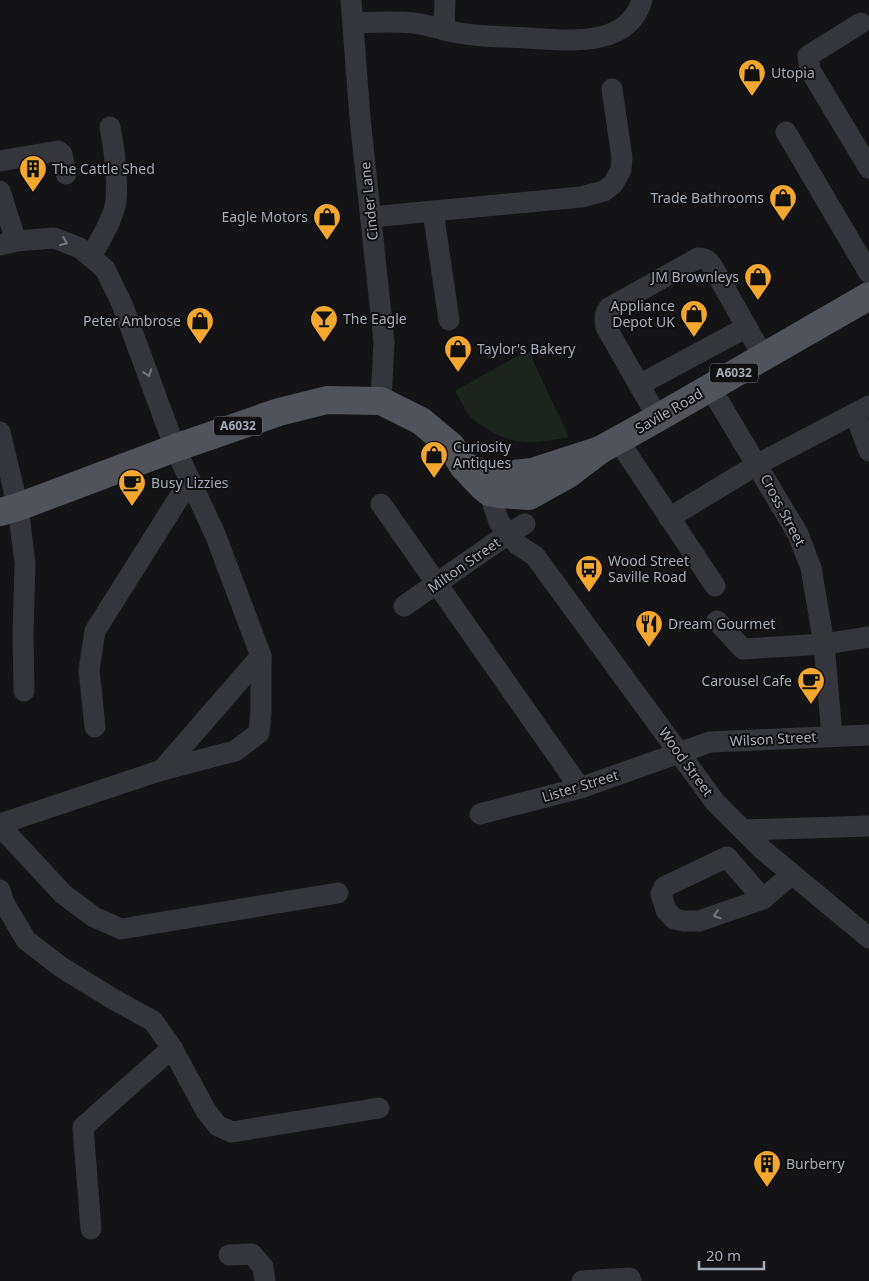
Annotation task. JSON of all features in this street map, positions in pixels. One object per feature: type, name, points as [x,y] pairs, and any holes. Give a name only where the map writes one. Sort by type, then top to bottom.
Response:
[{"type":"main road","name":"Savile Road","points":[[381,401],[421,421],[451,446],[463,466],[529,496],[568,475],[609,445],[869,296]]},
{"type":"main road","name":"A6032","points":[[9,509],[280,412],[328,400],[381,401]]},
{"type":"street","name":"Cinder Lane","points":[[351,0],[384,342],[381,401]]},
{"type":"street","points":[[444,30],[445,0]]},
{"type":"street","points":[[353,23],[398,22],[467,34],[577,41],[601,37],[615,32],[638,13],[642,0]]},
{"type":"street","points":[[861,23],[808,56],[810,70],[869,168]]},
{"type":"street","points":[[371,217],[581,198],[597,194],[610,187],[616,179],[622,164],[612,89]]},
{"type":"street","points":[[91,257],[107,226],[116,202],[114,144],[110,127]]},
{"type":"street","points":[[786,132],[869,273]]},
{"type":"street","points":[[0,161],[58,151],[62,154],[66,174]]},
{"type":"street","points":[[0,192],[8,243],[54,238],[80,248],[105,269],[122,304],[175,448],[215,534],[260,656],[259,733],[235,750],[162,770],[2,834],[63,894],[94,917],[121,929],[338,893]]},
{"type":"street","points":[[433,211],[449,320]]},
{"type":"street","points":[[658,418],[606,327],[606,312],[609,308],[698,258],[704,258],[710,262],[763,356]]},
{"type":"street","points":[[639,385],[747,327]]},
{"type":"street","name":"Cross Street","points":[[710,387],[758,464],[798,534],[811,568],[824,644],[832,736]]},
{"type":"street","points":[[669,518],[758,464],[862,410],[869,451]]},
{"type":"street","points":[[0,434],[9,509],[25,563],[22,635],[24,691]]},
{"type":"street","points":[[609,445],[669,518],[715,586]]},
{"type":"street","points":[[95,727],[90,670],[95,631],[190,480]]},
{"type":"street","name":"Wood Street","points":[[500,484],[514,503],[518,546],[535,556],[715,802],[762,849],[869,938]]},
{"type":"street","points":[[381,504],[580,788]]},
{"type":"street","name":"Milton Street","points":[[404,606],[517,529]]},
{"type":"street","points":[[718,621],[743,648],[824,644],[869,637]]},
{"type":"street","points":[[162,770],[260,656]]},
{"type":"street","name":"Wilson Street","points":[[679,754],[710,742],[869,735]]},
{"type":"street","name":"Lister Street","points":[[480,814],[580,788],[679,754]]},
{"type":"street","points":[[743,830],[869,826]]},
{"type":"street","points":[[763,899],[792,874]]},
{"type":"street","points":[[0,890],[4,903],[26,940],[61,967],[113,1000],[153,1021],[172,1048],[206,1111],[218,1126],[232,1132],[379,1108]]},
{"type":"street","points":[[91,1229],[83,1127],[172,1048]]},
{"type":"street","points":[[229,1255],[252,1254],[263,1267],[265,1281]]},
{"type":"street","points":[[582,1281],[630,1278],[631,1281]]},
{"type":"shaded area","points":[[528,350],[569,437],[527,442],[508,439],[498,435],[471,417],[455,391]]},
{"type":"place","name":"Utopia","points":[[752,97]]},
{"type":"place","name":"The Cattle Shed","points":[[33,193]]},
{"type":"place","name":"Trade Bathrooms","points":[[783,222]]},
{"type":"place","name":"Eagle Motors","points":[[327,241]]},
{"type":"place","name":"JM Brownleys","points":[[758,301]]},
{"type":"place","name":"Appliance Depot UK","points":[[694,338]]},
{"type":"place","name":"The Eagle","points":[[324,343]]},
{"type":"place","name":"Peter Ambrose","points":[[200,345]]},
{"type":"place","name":"Taylor's Bakery","points":[[458,373]]},
{"type":"place","name":"Curiosity Antiques","points":[[434,479]]},
{"type":"place","name":"Busy Lizzies","points":[[132,507]]},
{"type":"place","name":"Wood Street Saville Road","points":[[589,593]]},
{"type":"place","name":"Dream Gourmet","points":[[649,648]]},
{"type":"place","name":"Carousel Cafe","points":[[811,705]]},
{"type":"place","name":"Burberry","points":[[767,1188]]}]
